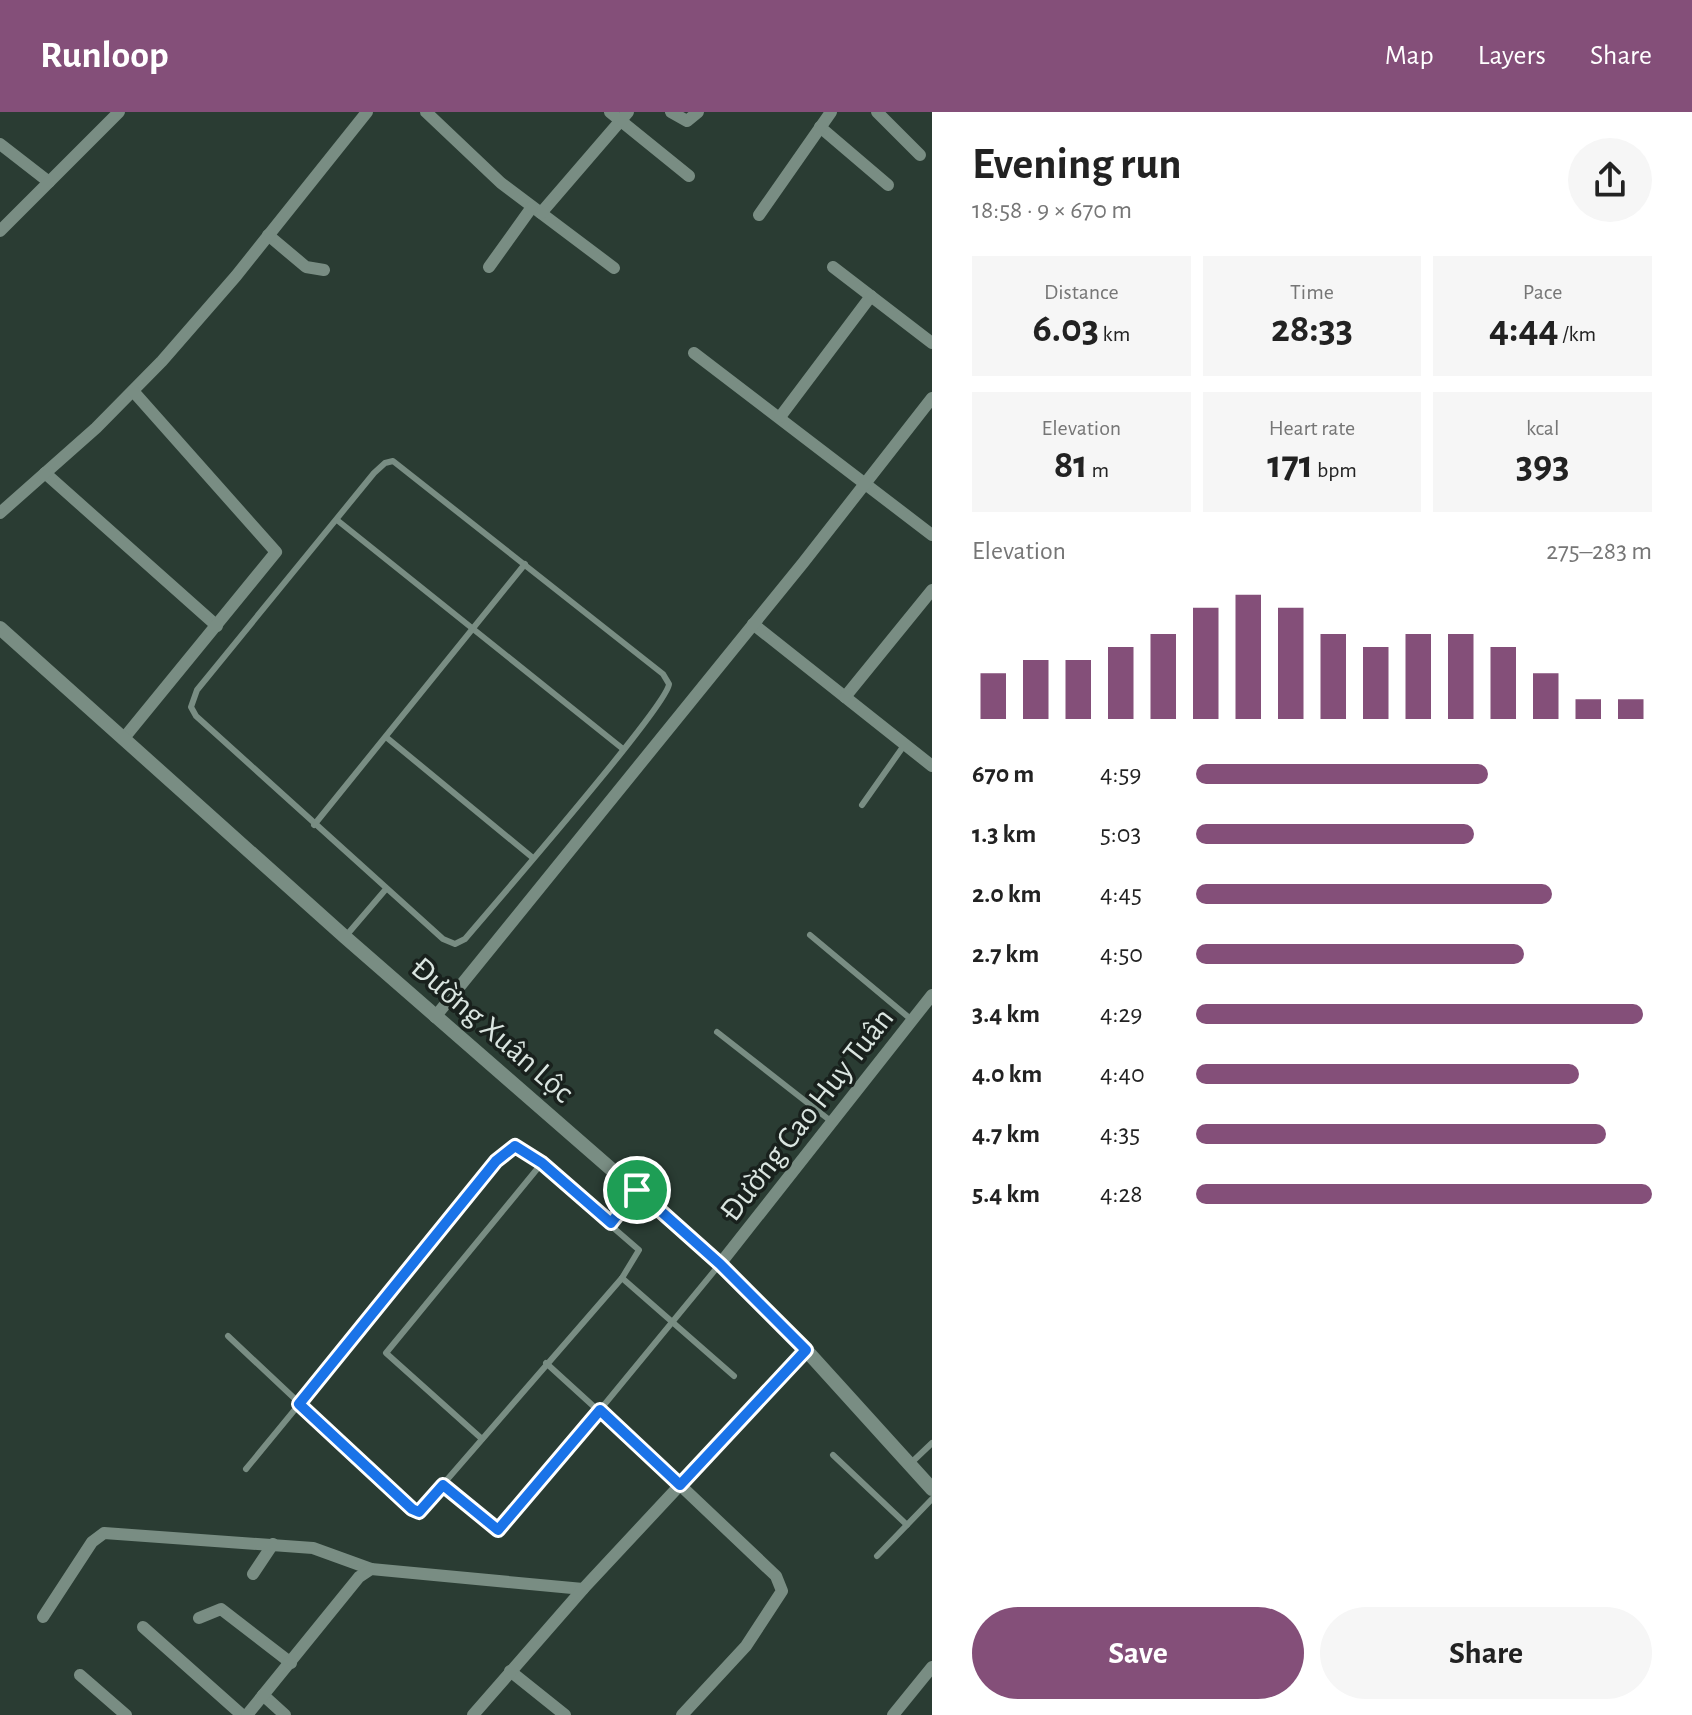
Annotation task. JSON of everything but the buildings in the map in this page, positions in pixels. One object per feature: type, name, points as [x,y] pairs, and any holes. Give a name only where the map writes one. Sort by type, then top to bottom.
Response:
[{"type":"street","points":[[0,513],[133,391],[268,235],[367,112]]},
{"type":"street","points":[[426,112],[537,210],[614,268]]},
{"type":"street","points":[[610,112],[624,117],[689,176]]},
{"type":"street","points":[[671,112],[687,121],[698,112]]},
{"type":"street","points":[[759,215],[831,112]]},
{"type":"street","points":[[877,112],[920,155]]},
{"type":"street","points":[[0,231],[116,113]]},
{"type":"street","points":[[489,267],[537,210],[624,117]]},
{"type":"street","points":[[820,127],[888,185]]},
{"type":"street","points":[[0,144],[49,182]]},
{"type":"street","points":[[268,235],[306,267],[324,270]]},
{"type":"street","points":[[833,267],[932,343]]},
{"type":"street","points":[[780,417],[871,296]]},
{"type":"street","points":[[694,353],[932,535]]},
{"type":"street","points":[[124,738],[276,552],[133,391]]},
{"type":"street","points":[[435,1017],[867,483],[932,398]]},
{"type":"street","points":[[45,473],[217,626]]},
{"type":"street","points":[[845,697],[932,590]]},
{"type":"street","points":[[753,624],[932,766]]},
{"type":"street","name":"Đường Xuân Lộc","points":[[0,628],[435,1017],[720,1264],[806,1350],[932,1489]]},
{"type":"street","name":"Đường Cao Huy Tuân","points":[[720,1264],[932,995]]},
{"type":"street","points":[[473,1715],[583,1589],[806,1350]]},
{"type":"street","points":[[680,1485],[776,1576],[782,1591],[746,1646],[682,1715]]},
{"type":"street","points":[[43,1617],[92,1542],[104,1533],[273,1544],[324,1550],[371,1569],[583,1589]]},
{"type":"street","points":[[253,1574],[273,1544]]},
{"type":"street","points":[[143,1627],[244,1715],[291,1663],[359,1577],[371,1569]]},
{"type":"street","points":[[199,1618],[221,1609],[291,1663]]},
{"type":"street","points":[[893,1715],[932,1667]]},
{"type":"street","points":[[510,1671],[565,1715]]},
{"type":"street","points":[[80,1675],[126,1715]]},
{"type":"street","points":[[263,1695],[285,1715]]},
{"type":"lane","points":[[393,461],[525,564],[667,679],[668,693],[465,939],[455,944],[443,939],[386,889],[196,716],[192,701],[378,468],[393,461]]},
{"type":"lane","points":[[337,520],[623,749]]},
{"type":"lane","points":[[314,825],[525,564]]},
{"type":"lane","points":[[386,737],[533,858]]},
{"type":"lane","points":[[862,805],[905,744]]},
{"type":"lane","points":[[345,937],[386,889]]},
{"type":"lane","points":[[810,935],[913,1021]]},
{"type":"lane","points":[[717,1032],[832,1122]]},
{"type":"lane","points":[[228,1336],[299,1404],[412,1509],[419,1512],[622,1278],[639,1250],[542,1163],[520,1147],[508,1150],[299,1404],[246,1469]]},
{"type":"lane","points":[[482,1439],[386,1353],[542,1163]]},
{"type":"lane","points":[[611,1223],[637,1190]]},
{"type":"lane","points":[[443,1485],[493,1528],[502,1529],[674,1324],[720,1264]]},
{"type":"lane","points":[[622,1278],[734,1376]]},
{"type":"lane","points":[[546,1363],[680,1485]]},
{"type":"lane","points":[[909,1465],[932,1443]]},
{"type":"lane","points":[[833,1455],[907,1525]]},
{"type":"lane","points":[[877,1556],[932,1499]]},
{"type":"route","points":[[520,1147],[611,1223],[637,1190],[720,1264],[806,1350],[680,1485],[600,1410],[542,1482],[498,1530],[443,1485],[423,1509],[417,1512],[412,1509],[299,1404],[508,1150],[520,1147]]}]
